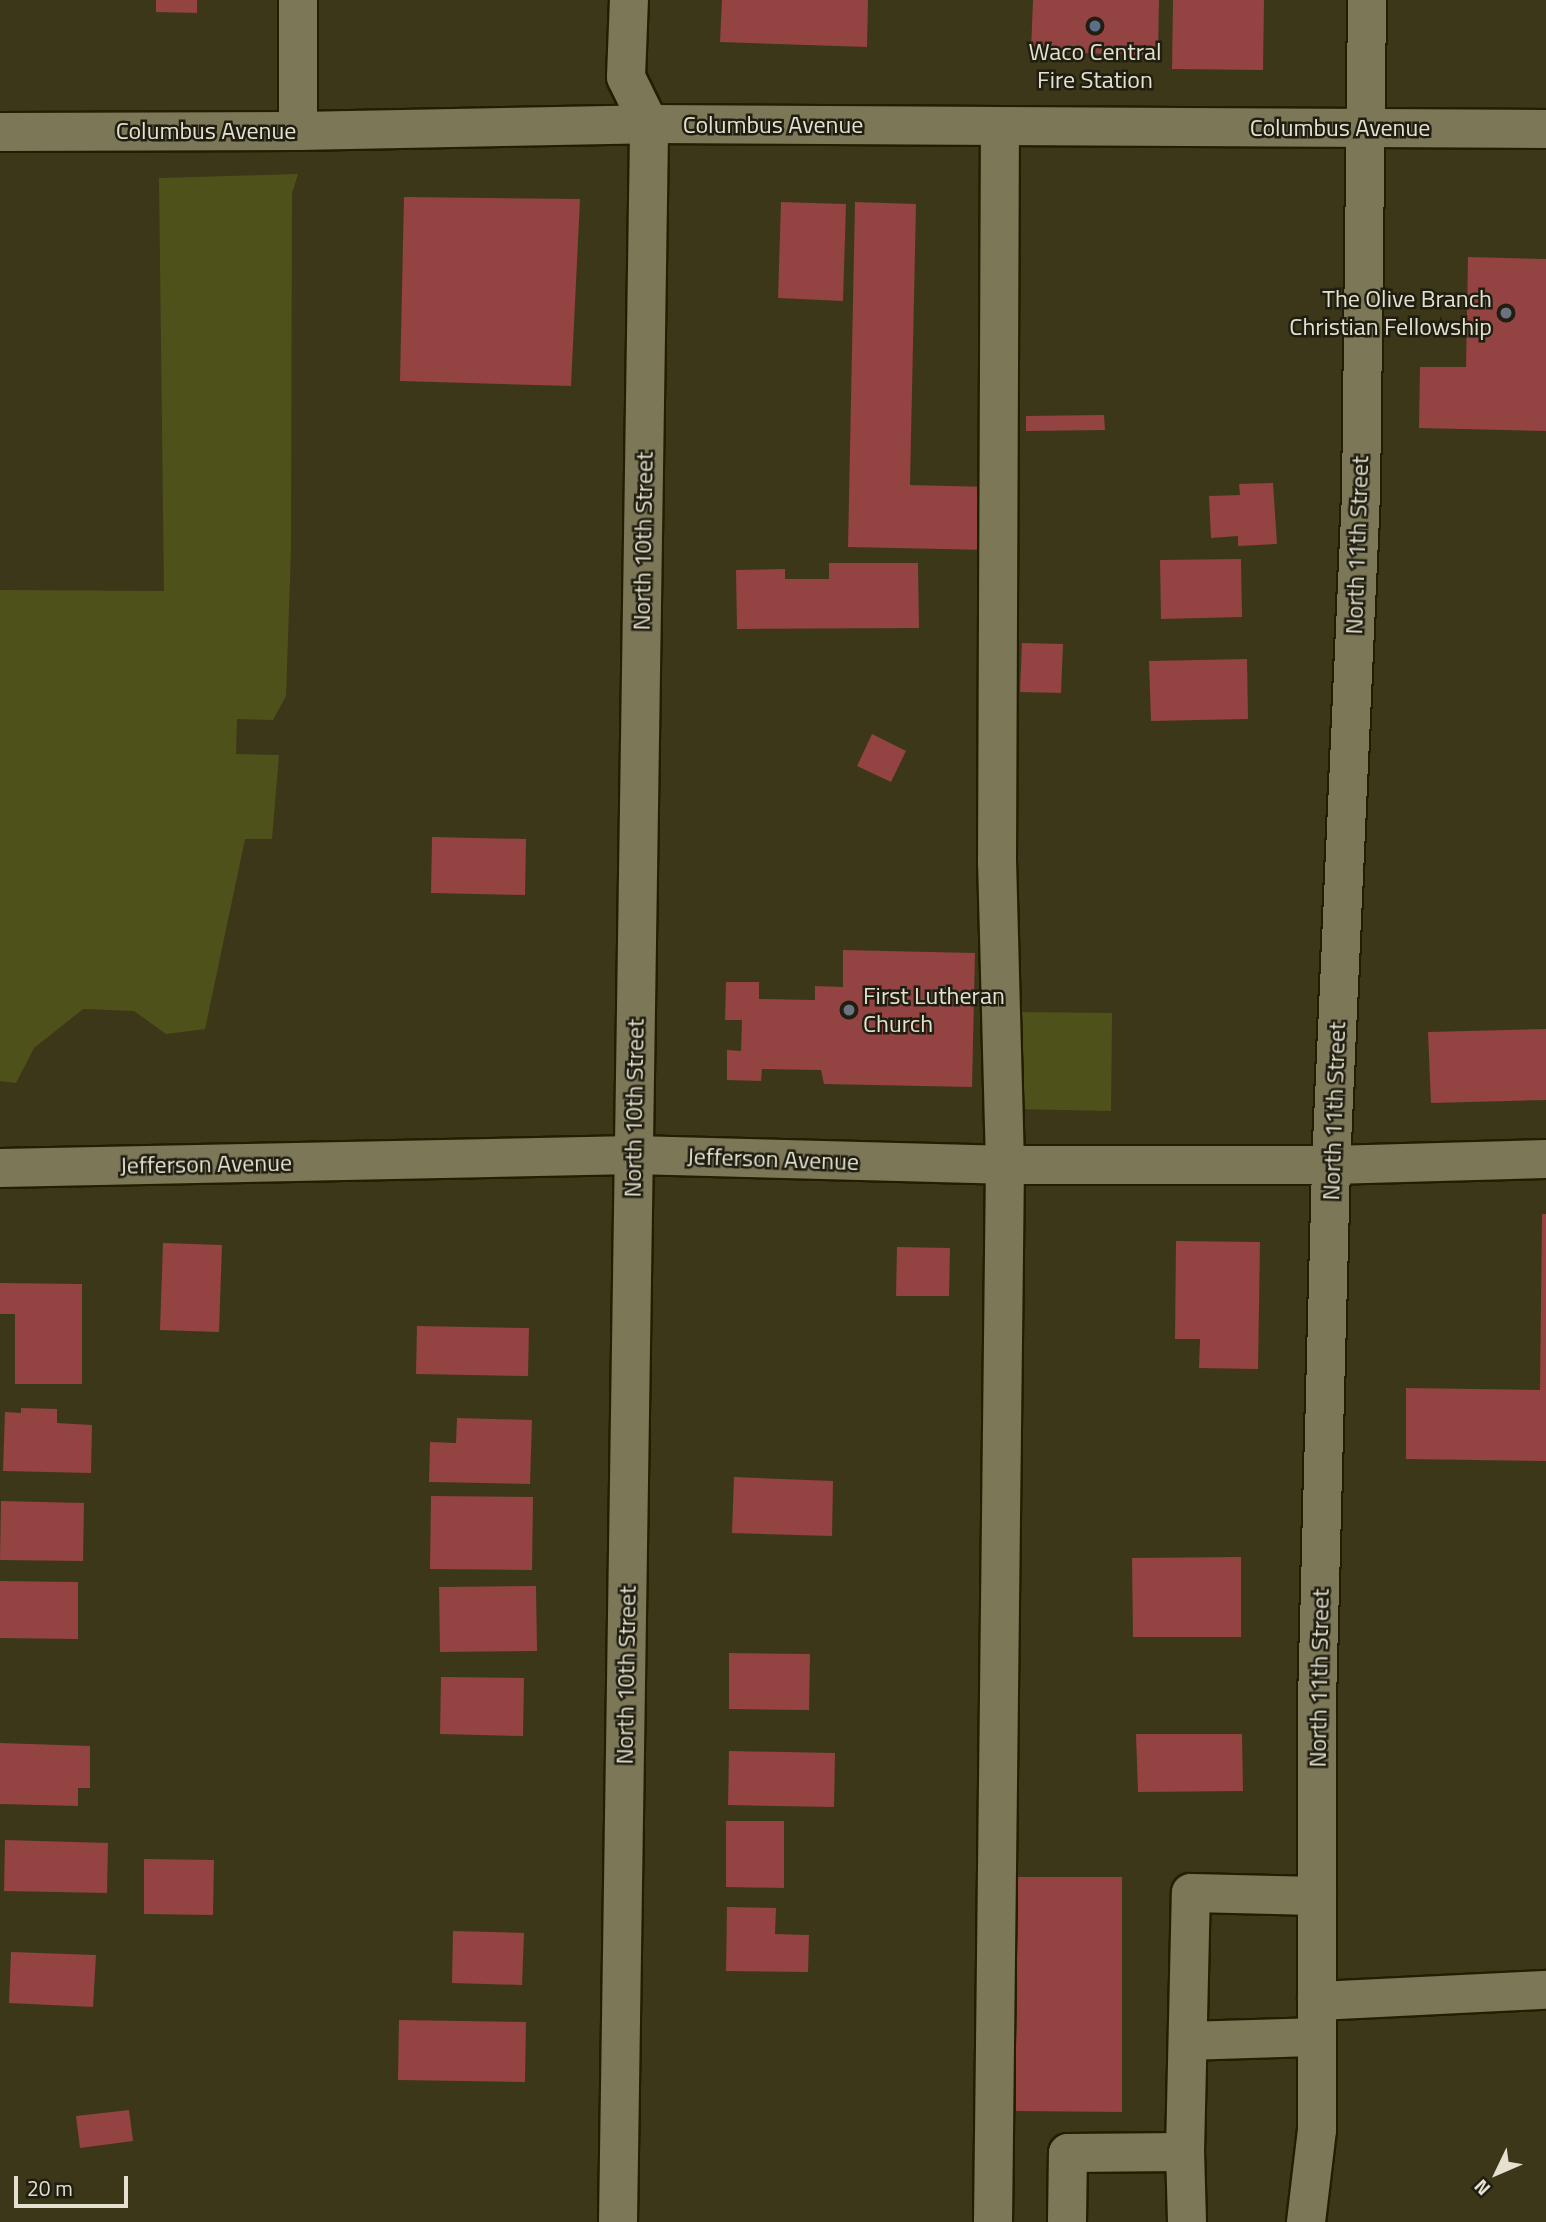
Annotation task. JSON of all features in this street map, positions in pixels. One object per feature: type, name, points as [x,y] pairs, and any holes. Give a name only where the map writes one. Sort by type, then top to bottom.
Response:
[{"type":"street","points":[[298,0],[298,131]]},
{"type":"street","name":"North 10th Street","points":[[618,2222],[649,124],[626,77],[629,0]]},
{"type":"street","name":"North 11th Street","points":[[1306,2222],[1317,2130],[1317,1701],[1331,1165],[1361,495],[1367,0]]},
{"type":"street","name":"Columbus Avenue","points":[[0,132],[298,131],[649,124],[1546,129]]},
{"type":"street","points":[[993,2222],[1005,1165],[997,863],[1000,127]]},
{"type":"street","name":"Jefferson Avenue","points":[[0,1168],[634,1155],[1005,1165],[1331,1165],[1546,1159]]},
{"type":"street","points":[[1187,2222],[1185,2152],[1191,1893],[1317,1896]]},
{"type":"street","points":[[1189,2041],[1317,2019],[1546,1990]]},
{"type":"street","points":[[1067,2222],[1068,2153],[1185,2152]]},
{"type":"green space","points":[[298,174],[292,193],[291,549],[286,696],[273,720],[237,719],[236,754],[279,755],[272,839],[245,839],[205,1029],[166,1034],[134,1011],[83,1009],[34,1048],[16,1083],[0,1081],[0,590],[164,591],[159,178]]},
{"type":"green space","points":[[1012,1012],[1112,1013],[1111,1111],[1011,1109]]},
{"type":"building","points":[[156,0],[197,0],[197,13],[156,12]]},
{"type":"building","points":[[722,0],[868,0],[867,47],[720,42]]},
{"type":"building","name":"Waco Central Fire Station","points":[[1033,0],[1159,0],[1158,56],[1031,51]]},
{"type":"building","points":[[1173,0],[1264,0],[1263,70],[1172,69]]},
{"type":"building","points":[[404,197],[580,199],[571,386],[400,381]]},
{"type":"building","points":[[781,202],[846,204],[843,301],[778,298]]},
{"type":"building","points":[[855,202],[916,204],[910,485],[991,487],[990,550],[848,547]]},
{"type":"building","name":"The Olive Branch Christian Fellowship","points":[[1468,257],[1546,259],[1546,431],[1419,428],[1420,367],[1466,367]]},
{"type":"building","points":[[1104,415],[1105,430],[1026,431],[1026,416]]},
{"type":"building","points":[[1273,483],[1277,544],[1238,546],[1238,536],[1211,538],[1209,496],[1240,495],[1239,484]]},
{"type":"building","points":[[1241,559],[1242,617],[1161,619],[1160,560]]},
{"type":"building","points":[[829,563],[918,563],[919,628],[737,629],[736,570],[785,569],[785,579],[829,579]]},
{"type":"building","points":[[1022,643],[1063,644],[1061,693],[1020,692]]},
{"type":"building","points":[[1247,659],[1248,719],[1151,721],[1149,661]]},
{"type":"building","points":[[872,734],[906,751],[891,782],[857,766]]},
{"type":"building","points":[[432,837],[526,839],[525,895],[431,893]]},
{"type":"building","name":"First Lutheran Church","points":[[843,950],[975,953],[972,1087],[824,1084],[821,1070],[762,1069],[761,1081],[727,1080],[727,1050],[741,1051],[742,1020],[725,1020],[726,982],[759,982],[759,999],[815,1000],[815,986],[843,987]]},
{"type":"building","points":[[1546,1029],[1546,1100],[1431,1103],[1428,1032]]},
{"type":"building","points":[[1542,1214],[1546,1214],[1546,1461],[1406,1459],[1406,1388],[1540,1390]]},
{"type":"building","points":[[1176,1241],[1260,1242],[1258,1369],[1199,1368],[1200,1339],[1175,1339]]},
{"type":"building","points":[[163,1243],[222,1245],[219,1332],[160,1330]]},
{"type":"building","points":[[897,1247],[950,1248],[949,1296],[896,1296]]},
{"type":"building","points":[[0,1283],[82,1284],[82,1384],[15,1384],[15,1314],[0,1314]]},
{"type":"building","points":[[417,1326],[529,1328],[528,1376],[416,1374]]},
{"type":"building","points":[[21,1408],[57,1409],[57,1423],[92,1425],[91,1473],[3,1471],[5,1412],[21,1413]]},
{"type":"building","points":[[457,1418],[532,1420],[530,1484],[429,1482],[430,1442],[456,1443]]},
{"type":"building","points":[[734,1477],[833,1481],[832,1536],[732,1533]]},
{"type":"building","points":[[431,1496],[533,1497],[532,1570],[430,1569]]},
{"type":"building","points":[[1,1501],[84,1503],[83,1561],[0,1560]]},
{"type":"building","points":[[1241,1557],[1241,1637],[1133,1637],[1132,1558]]},
{"type":"building","points":[[0,1581],[78,1582],[78,1639],[0,1638]]},
{"type":"building","points":[[536,1586],[537,1651],[440,1652],[439,1587]]},
{"type":"building","points":[[729,1653],[810,1654],[809,1710],[729,1709]]},
{"type":"building","points":[[441,1677],[524,1678],[523,1736],[440,1734]]},
{"type":"building","points":[[1136,1734],[1242,1734],[1243,1791],[1138,1792]]},
{"type":"building","points":[[0,1743],[90,1746],[90,1788],[78,1788],[78,1806],[0,1804]]},
{"type":"building","points":[[729,1751],[835,1753],[834,1807],[728,1805]]},
{"type":"building","points":[[726,1821],[784,1821],[784,1888],[726,1887]]},
{"type":"building","points":[[5,1840],[108,1843],[107,1893],[4,1891]]},
{"type":"building","points":[[144,1859],[214,1860],[213,1915],[144,1914]]},
{"type":"building","points":[[1015,1877],[1122,1877],[1122,2112],[1016,2111]]},
{"type":"building","points":[[727,1907],[776,1908],[775,1934],[809,1935],[808,1972],[726,1971]]},
{"type":"building","points":[[453,1931],[524,1933],[522,1985],[452,1983]]},
{"type":"building","points":[[11,1952],[96,1955],[93,2007],[9,2003]]},
{"type":"building","points":[[399,2020],[526,2022],[525,2082],[398,2080]]},
{"type":"building","points":[[129,2110],[133,2141],[80,2148],[76,2116]]},
{"type":"place","name":"Waco Central Fire Station","points":[[1095,26]]},
{"type":"place","name":"The Olive Branch Christian Fellowship","points":[[1506,313]]},
{"type":"place","name":"First Lutheran Church","points":[[849,1010]]}]
